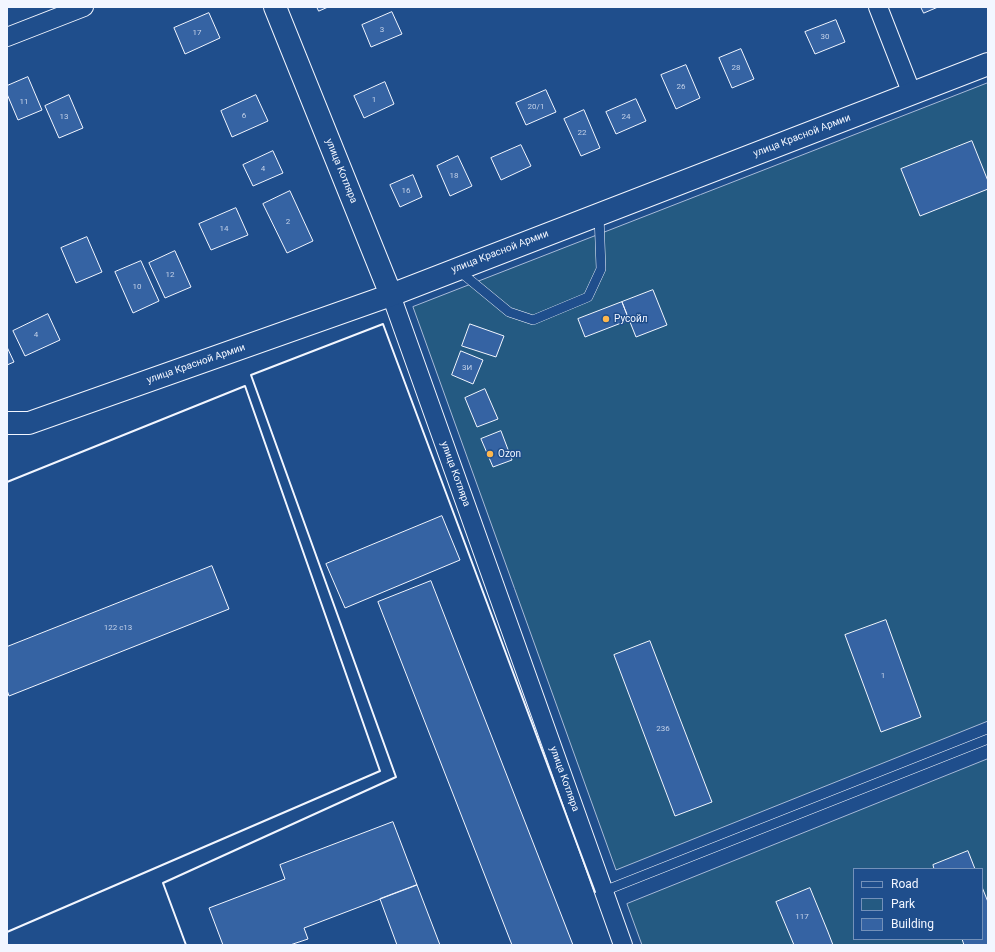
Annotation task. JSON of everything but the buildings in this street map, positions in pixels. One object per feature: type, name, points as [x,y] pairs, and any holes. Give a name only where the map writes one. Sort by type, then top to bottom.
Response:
[{"type":"street","points":[[7,37],[84,7]]},
{"type":"street","name":"улица Котляра","points":[[275,7],[391,294],[623,945]]},
{"type":"street","points":[[878,7],[912,94]]},
{"type":"street","name":"улица Красной Армии","points":[[7,423],[29,423],[391,294],[988,64]]},
{"type":"lane","points":[[457,269],[509,312],[533,320],[588,297],[601,269],[599,215]]},
{"type":"lane","points":[[604,891],[988,739]]},
{"type":"green space","points":[[988,83],[988,721],[616,870],[413,307]]},
{"type":"green space","points":[[988,759],[988,945],[642,945],[627,904]]},
{"type":"wall","points":[[186,945],[163,883],[396,777],[251,375],[383,324],[595,892]]},
{"type":"wall","points":[[7,482],[245,386],[380,771],[7,932]]},
{"type":"place","name":"Русойл","points":[[606,319]]},
{"type":"place","name":"Ozon","points":[[490,454]]}]
